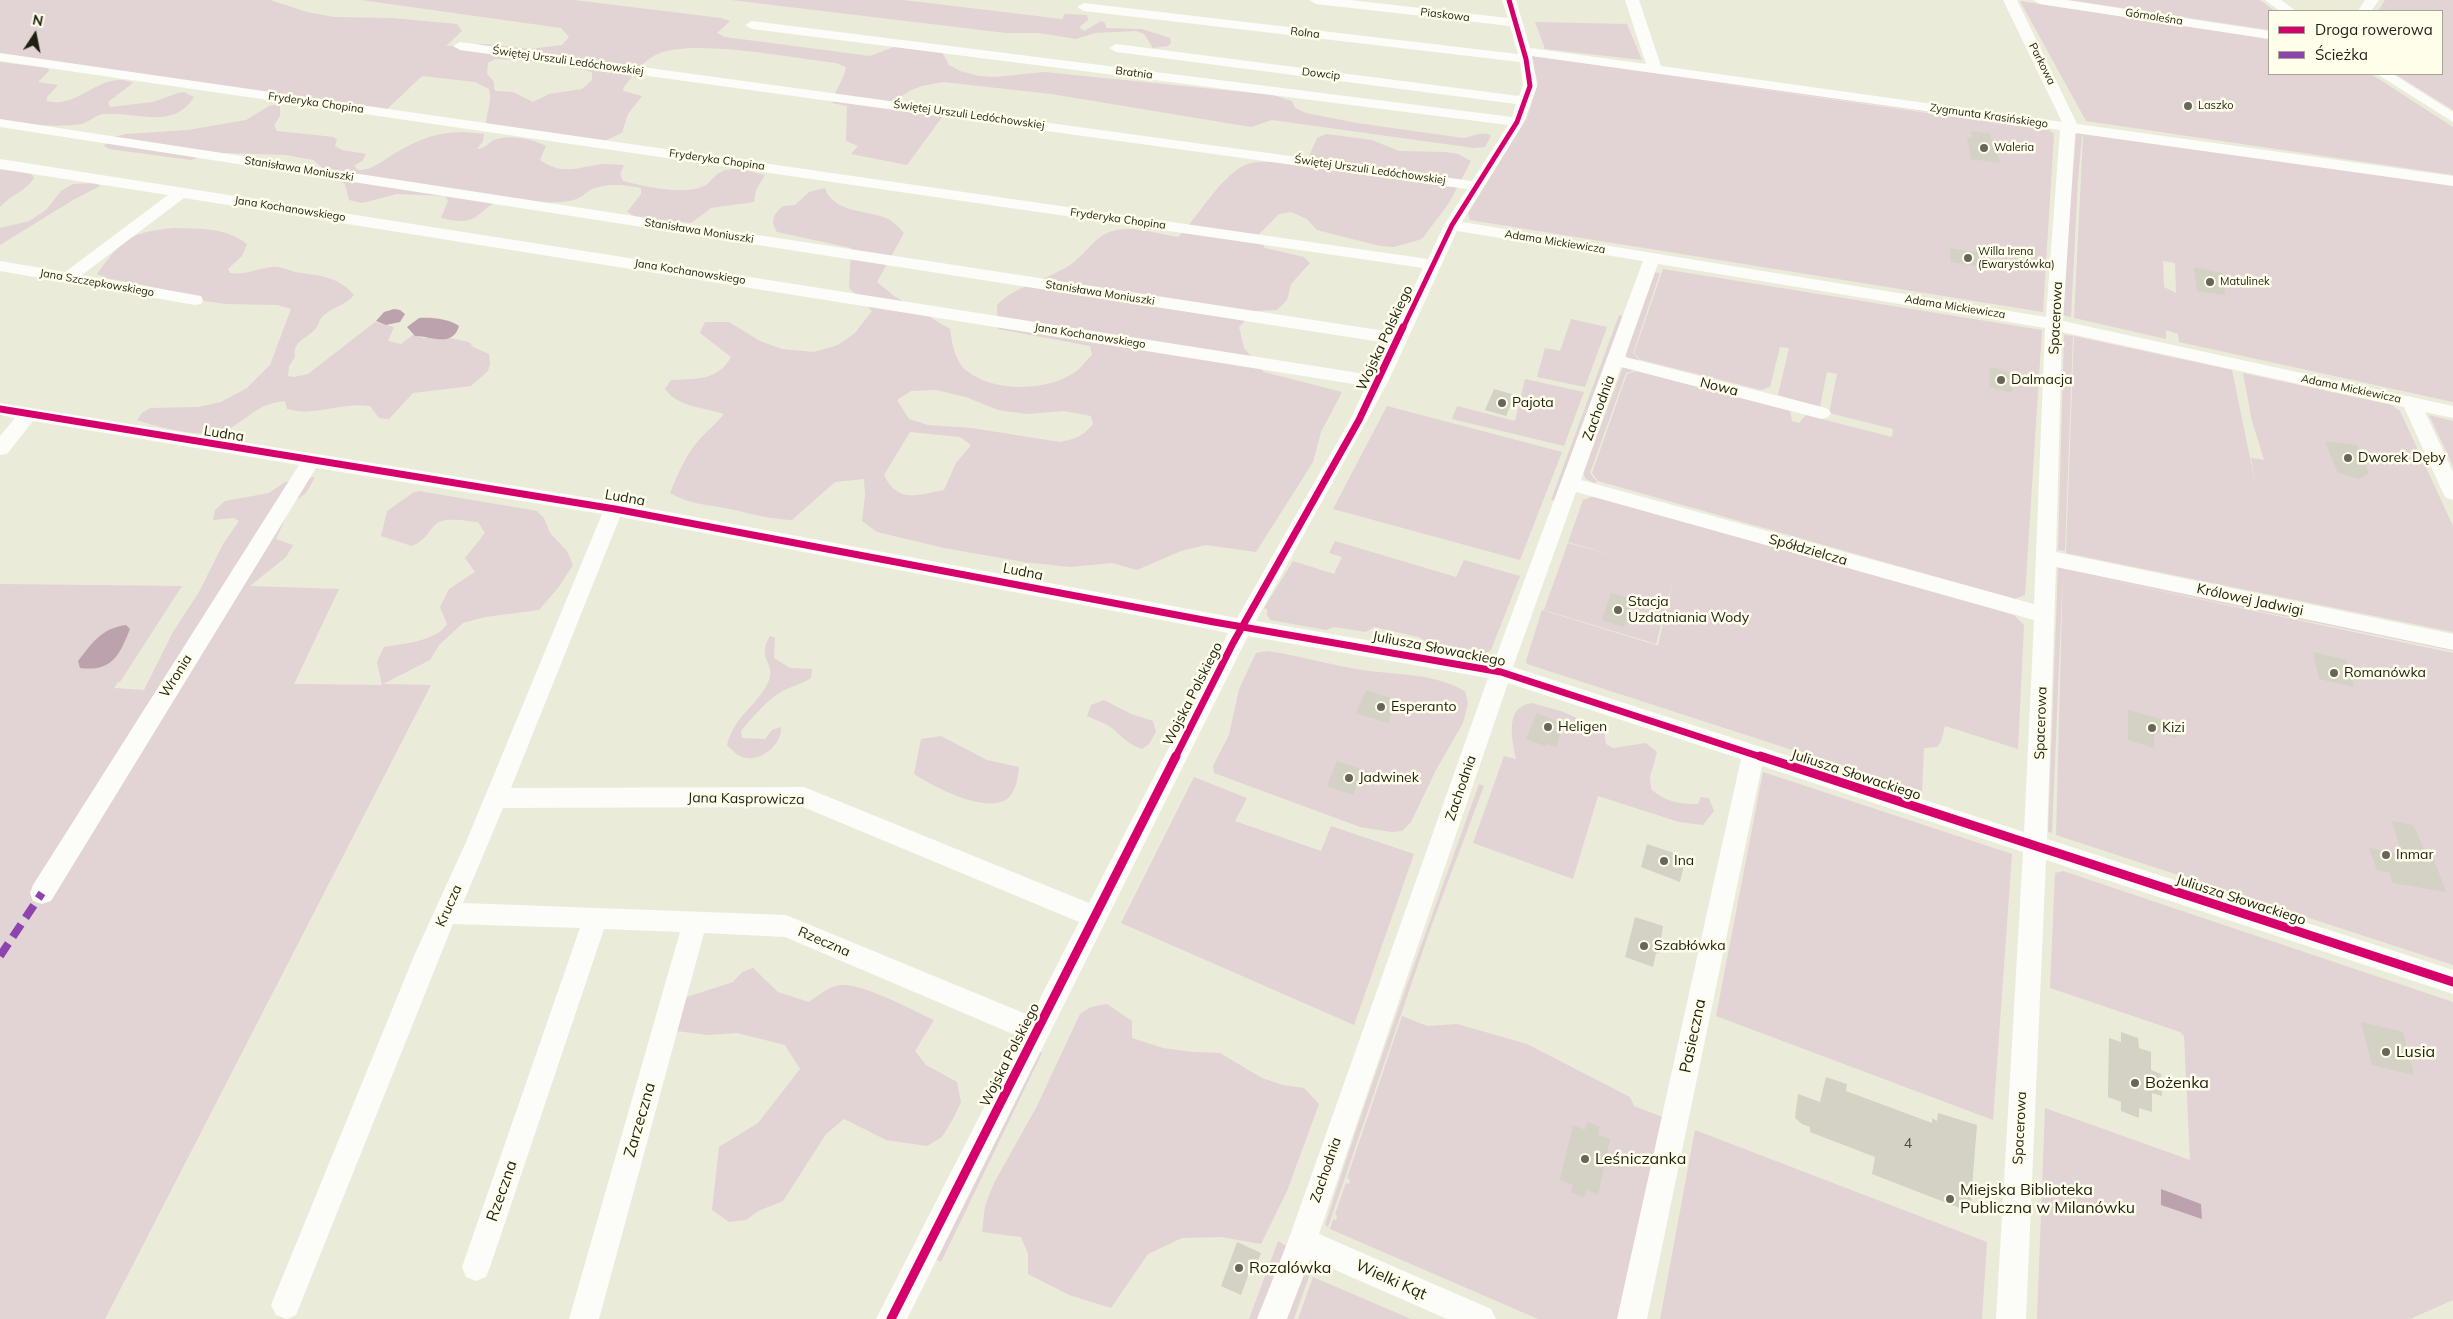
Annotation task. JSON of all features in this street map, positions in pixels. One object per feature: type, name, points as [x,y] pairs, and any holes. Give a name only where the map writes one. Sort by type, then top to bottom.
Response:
[{"type":"street","name":"Piaskowa","points":[[1316,0],[1515,24]]},
{"type":"street","name":"Wojska Polskiego","points":[[891,1319],[1037,1032],[1093,916],[1242,626],[1326,482],[1379,382],[1452,225],[1517,122],[1530,86],[1525,56],[1509,0]]},
{"type":"street","points":[[1632,0],[1655,69]]},
{"type":"street","name":"Parkowa","points":[[2010,0],[2068,117],[2070,124],[2068,127]]},
{"type":"street","name":"Górnoleśna","points":[[2040,0],[2268,34]]},
{"type":"street","points":[[2272,0],[2287,10]]},
{"type":"street","name":"Rolna","points":[[1084,7],[1525,56]]},
{"type":"street","name":"Bratnia","points":[[752,25],[1517,122]]},
{"type":"street","name":"Świętej Urszuli Ledóchowskiej","points":[[460,46],[1478,186]]},
{"type":"street","name":"Dowcip","points":[[1116,48],[1526,101]]},
{"type":"street","name":"Zygmunta Krasińskiego","points":[[1525,56],[1655,69],[2453,181]]},
{"type":"street","name":"Fryderyka Chopina","points":[[0,57],[1434,265]]},
{"type":"street","points":[[2386,75],[2453,118]]},
{"type":"street","name":"Stanisława Moniuszki","points":[[0,123],[1399,339]]},
{"type":"street","name":"Spacerowa","points":[[2011,1319],[2045,616],[2054,324],[2068,127]]},
{"type":"street","name":"Jana Kochanowskiego","points":[[0,164],[1379,382]]},
{"type":"street","points":[[68,277],[182,192]]},
{"type":"street","name":"Adama Mickiewicza","points":[[1452,225],[2054,324],[2453,412]]},
{"type":"street","name":"Zachodnia","points":[[1272,1319],[1302,1241],[1501,672],[1652,258]]},
{"type":"street","name":"Jana Szczepkowskiego","points":[[0,266],[194,300]]},
{"type":"street","name":"Nowa","points":[[1616,360],[1822,413]]},
{"type":"street","points":[[2411,402],[2453,493]]},
{"type":"street","name":"Ludna","points":[[0,408],[311,461],[615,509],[1242,626]]},
{"type":"street","points":[[0,448],[28,414]]},
{"type":"street","name":"Wronia","points":[[42,893],[311,461]]},
{"type":"street","name":"Spółdzielcza","points":[[1571,484],[2045,616]]},
{"type":"street","name":"Krucza","points":[[286,1305],[426,956],[496,798],[610,516],[615,509]]},
{"type":"street","name":"Królowej Jadwigi","points":[[2047,558],[2453,642]]},
{"type":"street","name":"Juliusza Słowackiego","points":[[1242,626],[1501,672],[2453,982]]},
{"type":"street","name":"Pasieczna","points":[[1632,1319],[1752,754]]},
{"type":"street","name":"Jana Kasprowicza","points":[[496,798],[804,797],[1093,916]]},
{"type":"street","name":"Rzeczna","points":[[446,913],[695,920],[786,926],[1037,1032]]},
{"type":"street","name":"Rzeczna","points":[[476,1267],[596,917]]},
{"type":"street","name":"Zarzeczna","points":[[584,1319],[695,920]]},
{"type":"street","name":"Wielki Kąt","points":[[1302,1241],[1481,1319]]},
{"type":"shaded area","points":[[0,0],[270,0],[307,12],[334,17],[393,18],[457,24],[462,31],[446,46],[486,44],[530,49],[562,45],[569,37],[561,28],[361,0],[574,0],[721,18],[730,21],[717,33],[725,37],[870,56],[902,44],[942,52],[949,65],[960,71],[979,76],[995,77],[1044,72],[1273,95],[1292,101],[1295,108],[1306,113],[1357,123],[1463,138],[1481,134],[1491,136],[1485,147],[1474,148],[1272,120],[1251,127],[1051,94],[943,82],[911,90],[887,106],[945,113],[907,165],[851,154],[858,146],[846,141],[847,106],[832,103],[846,67],[836,63],[771,54],[697,48],[676,49],[655,55],[640,67],[624,87],[623,91],[642,96],[628,114],[622,133],[602,142],[486,126],[490,98],[489,89],[475,82],[422,76],[385,111],[0,54]],"holes":[[[495,59],[568,66],[592,72],[592,80],[582,89],[549,94],[533,102],[513,92],[496,91],[494,89],[494,82],[487,74],[488,63]]]},
{"type":"shaded area","points":[[731,0],[903,0],[1062,19],[1065,14],[1087,15],[1088,20],[1079,27],[1084,31],[1101,21],[1105,23],[1106,28],[1142,29],[1170,38],[1171,43],[1168,46],[1153,48],[1144,34],[1136,31],[1095,33],[1076,39],[1039,33],[1006,33]]},
{"type":"shaded area","points":[[2069,0],[2260,0],[2274,10],[2268,10],[2268,30]]},
{"type":"shaded area","points":[[2385,0],[2453,0],[2453,110],[2397,75],[2443,75],[2443,10],[2379,10]]},
{"type":"shaded area","points":[[2020,1],[2268,39],[2268,75],[2373,75],[2453,127],[2453,175],[2086,121]]},
{"type":"shaded area","points":[[1535,22],[1627,24],[1642,60],[1545,49]]},
{"type":"shaded area","points":[[1532,56],[1978,117],[1979,119],[1657,75],[2049,130],[2054,134],[2043,312],[1470,220],[1468,213],[1527,118],[1538,83]]},
{"type":"shaded area","points":[[0,62],[48,68],[49,71],[38,82],[58,85],[47,97],[47,101],[59,102],[69,100],[100,85],[121,80],[133,83],[108,102],[110,107],[153,102],[184,92],[194,97],[186,107],[176,113],[165,116],[105,114],[81,124],[60,126],[0,120]]},
{"type":"shaded area","points":[[280,104],[280,116],[274,125],[277,131],[334,137],[337,140],[335,146],[342,150],[366,154],[363,160],[354,166],[358,170],[374,166],[420,140],[440,134],[460,132],[484,134],[483,141],[477,149],[484,147],[494,140],[506,137],[527,139],[540,143],[546,146],[540,160],[557,168],[572,169],[604,164],[624,165],[620,174],[623,181],[664,189],[696,189],[706,185],[719,173],[729,170],[742,170],[765,175],[756,190],[754,202],[711,208],[691,223],[636,217],[627,212],[641,194],[641,188],[616,185],[592,189],[575,200],[565,202],[541,203],[507,198],[489,206],[472,219],[455,221],[441,218],[448,201],[445,196],[397,194],[362,203],[349,200],[345,184],[337,180],[313,160],[286,155],[213,153],[191,160],[109,149],[104,146],[109,138],[126,134],[188,130],[246,120],[269,106]]},
{"type":"shaded area","points":[[2079,132],[2453,185],[2453,402],[2179,342],[2178,334],[2166,330],[2166,339],[2074,318],[2083,136],[2085,135],[2082,136],[2078,179],[2071,317],[2062,315],[2076,134]],"holes":[[[2163,261],[2175,263],[2176,293],[2164,287]]]},
{"type":"shaded area","points":[[1326,134],[1372,140],[1399,151],[1445,152],[1458,154],[1471,161],[1449,203],[1422,239],[1394,247],[1380,246],[1317,230],[1307,219],[1291,212],[1279,214],[1258,235],[1265,248],[1304,257],[1310,263],[1291,284],[1287,300],[1277,310],[1255,311],[1239,327],[1244,348],[1264,372],[1342,392],[1321,432],[1313,462],[1256,552],[1206,545],[1181,551],[1137,570],[1112,563],[1070,567],[1024,562],[944,548],[877,532],[862,521],[865,495],[864,479],[835,482],[792,520],[699,504],[684,500],[670,493],[690,452],[724,414],[677,400],[665,389],[671,380],[697,379],[713,375],[726,365],[731,357],[700,333],[705,322],[729,322],[760,341],[782,349],[814,352],[838,345],[855,333],[872,311],[849,288],[851,248],[777,232],[773,221],[777,212],[783,206],[795,205],[809,192],[825,188],[835,202],[843,206],[891,220],[904,233],[877,282],[894,296],[950,329],[957,357],[967,371],[978,378],[992,383],[1007,386],[1039,386],[1068,377],[1079,369],[1092,355],[1090,346],[998,329],[997,305],[1014,292],[1065,268],[1079,258],[1096,240],[1107,233],[1128,229],[1178,237],[1221,184],[1241,167],[1257,162],[1306,163],[1317,138]],"holes":[[[936,390],[966,397],[998,410],[1026,414],[1064,411],[1091,416],[1093,424],[1079,436],[1060,442],[971,428],[928,425],[909,419],[897,400],[911,391]],[[910,432],[960,437],[971,445],[956,463],[944,490],[909,495],[902,494],[889,484],[884,475]]]},
{"type":"shaded area","points":[[0,169],[31,173],[34,178],[26,187],[0,207]]},
{"type":"shaded area","points":[[95,183],[100,186],[73,200],[0,245],[0,228],[29,221],[46,210],[61,191],[73,184]]},
{"type":"shaded area","points":[[174,228],[212,230],[230,234],[247,244],[242,256],[228,269],[230,273],[251,272],[278,267],[334,280],[348,288],[354,295],[321,318],[313,332],[298,343],[295,357],[289,366],[288,376],[294,377],[308,374],[375,322],[394,327],[388,341],[401,344],[413,335],[423,338],[445,337],[469,342],[473,347],[489,354],[490,364],[488,371],[471,386],[413,393],[389,419],[379,418],[370,406],[359,405],[317,411],[297,411],[287,409],[285,401],[266,405],[233,427],[215,433],[205,434],[180,431],[137,420],[142,413],[150,408],[198,407],[221,402],[247,388],[270,365],[291,309],[277,305],[226,304],[205,301],[158,288],[106,278],[97,274],[113,253],[128,239],[147,232]]},
{"type":"shaded area","points":[[1663,269],[2042,330],[2025,595],[2015,599],[1598,481],[1592,473],[1627,374],[1637,371],[1790,411],[1792,421],[1799,423],[1806,415],[1892,437],[1893,429],[1829,413],[1837,374],[1827,372],[1820,407],[1778,395],[1789,348],[1780,347],[1770,387],[1761,390],[1641,360],[1634,353]]},
{"type":"shaded area","points":[[1651,272],[1660,273],[1633,353],[1640,360],[1628,359],[1625,353]]},
{"type":"shaded area","points":[[394,309],[400,310],[405,314],[400,322],[386,325],[376,321],[384,312]]},
{"type":"shaded area","points":[[1619,315],[1624,317],[1557,501],[1551,500]]},
{"type":"shaded area","points":[[419,318],[440,319],[459,326],[456,333],[447,339],[415,336],[407,327]]},
{"type":"shaded area","points":[[1571,319],[1607,327],[1585,387],[1537,377],[1545,348],[1560,351]]},
{"type":"shaded area","points":[[2064,335],[2073,336],[2065,551],[2058,550]]},
{"type":"shaded area","points":[[2074,336],[2232,370],[2256,487],[2251,458],[2264,460],[2252,421],[2243,373],[2392,405],[2400,411],[2453,526],[2453,632],[2066,553]]},
{"type":"shaded area","points":[[1623,367],[1636,370],[1626,373],[1590,473],[1597,482],[1595,483],[1586,479],[1583,473]]},
{"type":"shaded area","points":[[1525,379],[1584,392],[1564,446],[1452,419],[1457,406],[1515,421]]},
{"type":"shaded area","points":[[1387,406],[1562,452],[1520,560],[1333,509]]},
{"type":"shaded area","points":[[2429,415],[2453,421],[2453,466]]},
{"type":"shaded area","points":[[315,477],[306,493],[292,503],[276,539],[293,545],[286,557],[250,586],[339,589],[294,684],[382,685],[377,662],[384,647],[427,638],[442,630],[447,624],[440,607],[449,589],[475,572],[465,558],[485,533],[478,522],[449,520],[439,522],[423,539],[412,546],[381,536],[387,511],[414,492],[419,491],[537,511],[544,518],[550,533],[567,551],[573,565],[558,588],[539,610],[485,617],[463,623],[439,645],[430,660],[383,684],[431,685],[105,1319],[0,1319],[0,584],[182,586],[120,682],[114,688],[144,690],[173,632],[199,592],[223,544],[239,521],[234,518],[213,520],[215,510],[225,501],[269,493],[285,482]]},
{"type":"shaded area","points":[[1594,496],[2014,615],[2024,625],[2018,749],[1945,726],[1941,742],[1937,747],[1924,748],[1922,792],[1527,664],[1526,661],[1542,610],[1658,645],[1674,577],[1656,644],[1544,610],[1568,543],[1615,556],[1568,542],[1583,500]]},
{"type":"shaded area","points":[[1335,541],[1456,577],[1464,560],[1520,576],[1491,650],[1483,655],[1433,647],[1419,637],[1374,627],[1366,632],[1334,627],[1326,630],[1270,620],[1267,615],[1267,609],[1264,608],[1293,561],[1334,574],[1342,557],[1329,553]]},
{"type":"shaded area","points":[[2058,567],[2453,647],[2453,651],[2084,575],[2453,653],[2453,965],[2056,835],[2063,570],[2052,833],[2048,832]]},
{"type":"shaded area","points":[[126,625],[130,629],[122,647],[113,660],[107,665],[100,667],[91,669],[80,668],[78,661],[98,637],[110,629]]},
{"type":"shaded area","points":[[770,636],[775,638],[774,658],[790,668],[812,669],[811,678],[775,696],[744,727],[741,731],[742,738],[765,739],[772,730],[781,727],[781,733],[771,749],[759,757],[744,757],[727,745],[741,717],[765,689],[769,680],[770,670],[765,650]]},
{"type":"shaded area","points":[[1267,651],[1356,669],[1430,678],[1454,685],[1465,691],[1468,703],[1463,723],[1436,770],[1411,822],[1402,831],[1391,832],[1360,827],[1214,773],[1213,766],[1229,735],[1239,689],[1256,653]]},
{"type":"shaded area","points":[[1104,700],[1131,714],[1153,721],[1156,732],[1149,744],[1142,749],[1137,747],[1104,723],[1087,716],[1091,705]]},
{"type":"shaded area","points":[[1532,703],[1564,712],[1604,731],[1606,744],[1613,748],[1646,743],[1657,752],[1650,777],[1651,789],[1662,797],[1679,803],[1698,804],[1701,797],[1709,798],[1714,811],[1703,825],[1679,822],[1598,796],[1573,879],[1473,843],[1504,756],[1516,759],[1512,734],[1514,717],[1517,710],[1523,705]]},
{"type":"shaded area","points":[[941,736],[987,760],[1019,767],[1016,784],[1010,796],[998,803],[973,801],[946,792],[914,774],[921,739]]},
{"type":"shaded area","points":[[1763,772],[2012,854],[1993,1120],[1716,1016]]},
{"type":"shaded area","points":[[1194,777],[1247,798],[1235,821],[1321,851],[1331,826],[1414,854],[1354,1025],[1121,923]]},
{"type":"shaded area","points":[[1479,784],[1484,786],[1432,924],[1328,1227],[1325,1225],[1362,1114]]},
{"type":"shaded area","points":[[2063,871],[2453,1002],[2453,1300],[2410,1319],[2037,1319],[2045,1108],[2190,1160],[2184,1036],[2180,1032],[2050,988],[2055,873]]},
{"type":"shaded area","points":[[753,968],[778,992],[809,1002],[838,985],[853,986],[889,999],[934,1020],[915,1051],[926,1065],[957,1082],[961,1102],[942,1137],[927,1146],[886,1140],[844,1119],[826,1134],[783,1201],[758,1211],[746,1220],[729,1222],[712,1210],[719,1147],[758,1123],[800,1069],[785,1045],[737,1033],[707,1035],[677,1031],[684,998],[733,982],[742,972]]},
{"type":"shaded area","points":[[1107,1004],[1132,1021],[1132,1038],[1163,1048],[1220,1053],[1262,1078],[1283,1085],[1304,1088],[1319,1104],[1287,1191],[1261,1244],[1221,1237],[1182,1238],[1148,1254],[1111,1308],[1069,1295],[1028,1274],[1028,1254],[1021,1237],[982,1232],[985,1206],[994,1183],[1037,1106],[1080,1014],[1091,1007]]},
{"type":"shaded area","points":[[1402,1016],[1427,1026],[1457,1024],[1527,1044],[1630,1097],[1634,1106],[1665,1118],[1626,1319],[1538,1319],[1330,1229],[1333,1219],[1336,1220],[1337,1216],[1335,1214],[1346,1183],[1349,1184],[1350,1180],[1347,1178]]},
{"type":"shaded area","points":[[1034,1050],[1042,1053],[941,1262],[931,1257]]},
{"type":"shaded area","points":[[1695,1130],[1987,1242],[1982,1319],[1660,1319]]},
{"type":"shaded area","points":[[2161,1189],[2201,1204],[2202,1219],[2161,1205]]},
{"type":"shaded area","points":[[1278,1241],[1288,1247],[1261,1319],[1249,1319]]},
{"type":"shaded area","points":[[1304,1261],[1313,1265],[1294,1319],[1283,1319]]},
{"type":"shaded area","points":[[1313,1277],[1411,1319],[1298,1319]]},
{"type":"building","name":"Waleria","points":[[1971,131],[1990,134],[1991,140],[1995,141],[2000,163],[1971,159],[1967,137],[1972,138]]},
{"type":"building","name":"Willa Irena (Ewarystówka)","points":[[1950,248],[1985,254],[1987,268],[1951,262]]},
{"type":"building","name":"Matulinek","points":[[2194,267],[2223,273],[2225,295],[2197,291]]},
{"type":"building","name":"Dalmacja","points":[[1990,367],[2014,373],[2012,393],[1989,387]]},
{"type":"building","name":"Pajota","points":[[1494,389],[1515,395],[1506,416],[1485,410]]},
{"type":"building","name":"Dworek Dęby","points":[[2325,441],[2357,445],[2369,473],[2359,479],[2338,473]]},
{"type":"building","name":"Stacja Uzdatniania Wody","points":[[1611,593],[1633,599],[1624,627],[1602,620]]},
{"type":"building","name":"Romanówka","points":[[2313,652],[2347,660],[2354,687],[2319,679]]},
{"type":"building","name":"Esperanto","points":[[1366,690],[1397,700],[1388,723],[1356,713]]},
{"type":"building","name":"Kizi","points":[[2128,710],[2176,723],[2177,738],[2154,731],[2154,748],[2128,740]]},
{"type":"building","name":"Heligen","points":[[1537,713],[1564,724],[1556,747],[1546,744],[1545,746],[1526,739]]},
{"type":"building","name":"Jadwinek","points":[[1337,761],[1370,772],[1365,787],[1357,784],[1353,795],[1327,786]]},
{"type":"building","name":"Inmar","points":[[2392,821],[2413,825],[2425,851],[2431,852],[2446,892],[2393,883],[2389,872],[2377,870],[2369,848],[2402,854]]},
{"type":"building","name":"Ina","points":[[1647,844],[1686,857],[1680,882],[1641,867]]},
{"type":"building","name":"Szabłówka","points":[[1635,917],[1663,926],[1659,954],[1656,953],[1653,967],[1625,957]]},
{"type":"building","name":"Lusia","points":[[2361,1022],[2403,1032],[2414,1075],[2372,1065]]},
{"type":"building","name":"Bożenka","points":[[2121,1032],[2138,1038],[2139,1048],[2151,1052],[2151,1070],[2161,1074],[2162,1096],[2152,1093],[2152,1112],[2139,1108],[2139,1118],[2121,1111],[2121,1102],[2108,1097],[2109,1038],[2121,1042]]},
{"type":"building","points":[[1826,1077],[1847,1084],[1846,1091],[1932,1123],[1932,1118],[1937,1121],[1938,1113],[1977,1125],[1970,1212],[1872,1174],[1875,1157],[1810,1132],[1810,1127],[1802,1124],[1795,1118],[1798,1094],[1820,1102]]},
{"type":"building","name":"Leśniczanka","points":[[1587,1122],[1600,1127],[1598,1135],[1610,1139],[1598,1195],[1586,1190],[1584,1198],[1571,1192],[1573,1185],[1560,1180],[1573,1125],[1585,1130]]},
{"type":"building","name":"Rozalówka","points":[[1237,1242],[1261,1253],[1255,1269],[1251,1268],[1241,1295],[1221,1286]]},
{"type":"marked path","points":[[0,956],[42,893]]},
{"type":"cycle path","points":[[891,1319],[1233,643],[1359,420],[1452,225],[1517,122],[1530,86],[1526,59],[1509,0]]},
{"type":"cycle path","points":[[0,409],[150,435],[615,509],[1214,622],[1501,672],[2453,982]]},
{"type":"place","name":"Laszko","points":[[2188,106]]},
{"type":"place","name":"Waleria","points":[[1984,148]]},
{"type":"place","name":"Willa Irena (Ewarystówka)","points":[[1968,258]]},
{"type":"place","name":"Matulinek","points":[[2210,282]]},
{"type":"place","name":"Dalmacja","points":[[2001,380]]},
{"type":"place","name":"Pajota","points":[[1502,403]]},
{"type":"place","name":"Dworek Dęby","points":[[2348,458]]},
{"type":"place","name":"Stacja Uzdatniania Wody","points":[[1618,610]]},
{"type":"place","name":"Romanówka","points":[[2334,673]]},
{"type":"place","name":"Esperanto","points":[[1381,707]]},
{"type":"place","name":"Heligen","points":[[1548,727]]},
{"type":"place","name":"Kizi","points":[[2152,728]]},
{"type":"place","name":"Jadwinek","points":[[1349,778]]},
{"type":"place","name":"Inmar","points":[[2386,855]]},
{"type":"place","name":"Ina","points":[[1664,861]]},
{"type":"place","name":"Szabłówka","points":[[1644,946]]},
{"type":"place","name":"Lusia","points":[[2386,1052]]},
{"type":"place","name":"Bożenka","points":[[2135,1083]]},
{"type":"place","name":"Leśniczanka","points":[[1585,1159]]},
{"type":"place","name":"Miejska Biblioteka Publiczna w Milanówku","points":[[1950,1199]]},
{"type":"place","name":"Rozalówka","points":[[1239,1268]]}]
